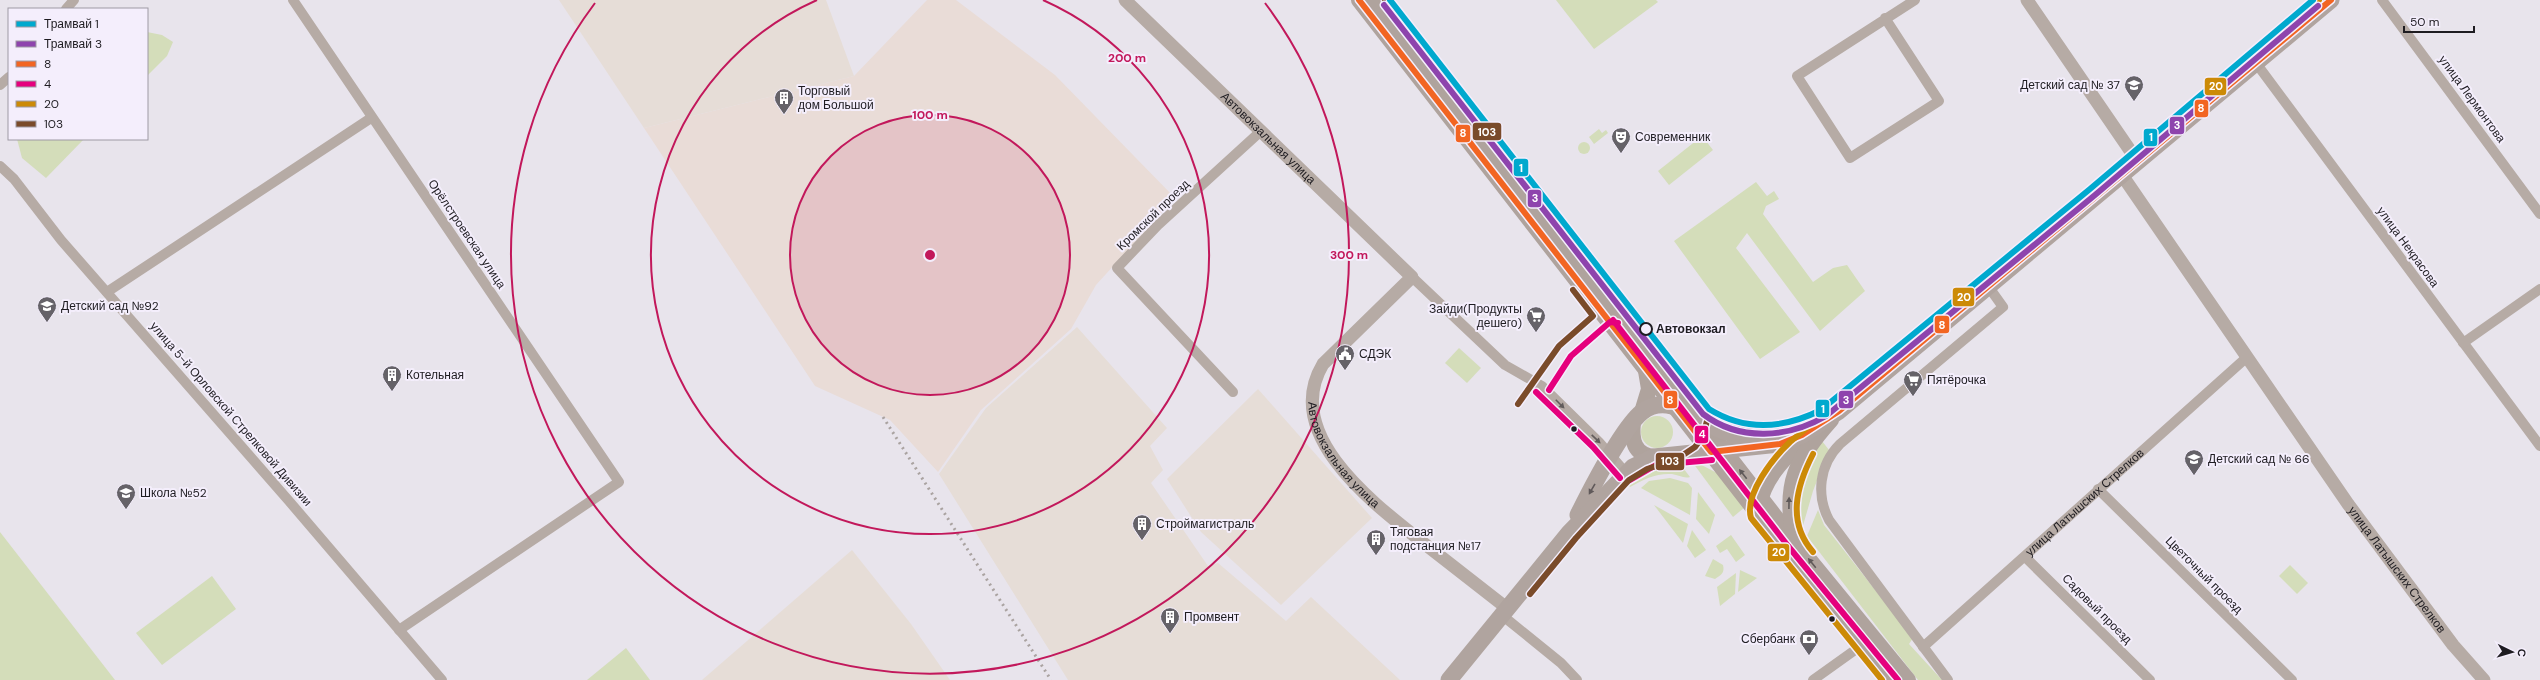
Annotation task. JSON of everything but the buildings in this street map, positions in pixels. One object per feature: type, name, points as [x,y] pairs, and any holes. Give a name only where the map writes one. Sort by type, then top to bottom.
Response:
[{"type":"highway","points":[[1448,680],[1505,613],[1569,533],[1626,473],[1654,457],[1718,452],[1780,444],[1802,435],[1839,411],[2256,63],[2321,3]]},
{"type":"highway","points":[[1569,533],[1612,456],[1637,417],[1656,405],[1674,406],[1698,427],[1719,429],[1738,435],[1764,436],[1794,430],[1839,411]]},
{"type":"main road","points":[[1359,0],[1674,406]]},
{"type":"main road","points":[[1375,0],[1698,427],[1718,452],[1761,497],[1794,541],[1908,680]]},
{"type":"main road","points":[[1645,369],[1650,389],[1637,417],[1632,437],[1636,448],[1646,456],[1654,457]]},
{"type":"main road","points":[[1758,514],[1761,497],[1772,475],[1782,462],[1839,411]]},
{"type":"main road","points":[[1794,541],[1789,504],[1792,482],[1810,445],[1839,411]]},
{"type":"main road","points":[[1671,455],[1688,444],[1698,427]]},
{"type":"main road","points":[[1718,452],[1758,514],[1862,645],[1892,680]]},
{"type":"street","points":[[67,8],[74,0]]},
{"type":"street","name":"Орёлстроевская улица","points":[[293,0],[371,118],[379,126],[619,482],[399,630]]},
{"type":"street","name":"Автовокзальная улица","points":[[1125,0],[1505,365],[1542,386],[1612,456],[1626,473]]},
{"type":"street","points":[[1885,18],[1939,101],[1850,158],[1797,76],[1885,18],[1915,0]]},
{"type":"street","points":[[2026,0],[2138,162]]},
{"type":"street","name":"улица Лермонтова","points":[[2382,0],[2540,214]]},
{"type":"street","name":"улица Некрасова","points":[[2256,63],[2540,446]]},
{"type":"street","points":[[0,85],[8,78]]},
{"type":"street","points":[[107,292],[371,118]]},
{"type":"street","name":"Кромской проезд","points":[[1233,392],[1118,268],[1158,225],[1260,131]]},
{"type":"street","name":"улица 5-й Орловской Стрелковой Дивизии","points":[[0,166],[14,179],[61,240],[442,680]]},
{"type":"street","name":"улица Латышских Стрелков","points":[[2122,175],[2246,358],[2353,510],[2453,645],[2484,680]]},
{"type":"street","name":"Автовокзальная улица","points":[[1412,277],[1323,364],[1316,376],[1313,388],[1311,400],[1314,416],[1322,440],[1330,453],[1362,490],[1386,513],[1505,613]]},
{"type":"street","points":[[1948,680],[1829,520],[1820,497],[1821,481],[1826,466],[1840,444],[2003,306],[1988,286]]},
{"type":"street","points":[[2464,343],[2540,289]]},
{"type":"street","name":"улица Латышских Стрелков","points":[[1923,647],[2246,358]]},
{"type":"street","name":"Цветочный проезд","points":[[2098,489],[2292,680]]},
{"type":"street","name":"Садовый проезд","points":[[2025,557],[2150,680]]},
{"type":"street","points":[[1505,613],[1561,663],[1577,680]]},
{"type":"street","points":[[1813,680],[1862,645]]},
{"type":"shaded area","points":[[559,0],[826,0],[854,76],[644,128]]},
{"type":"shaded area","points":[[927,0],[956,0],[1055,75],[1175,198],[1096,285],[1071,329],[981,410],[938,472],[890,420],[815,386],[644,128],[854,76]]},
{"type":"shaded area","points":[[1077,327],[1167,428],[1150,446],[1163,470],[1151,483],[1208,566],[1218,563],[1286,621],[1311,597],[1400,680],[1068,680],[939,474],[986,408]]},
{"type":"shaded area","points":[[1258,389],[1372,518],[1281,605],[1201,532],[1167,479]]},
{"type":"shaded area","points":[[852,550],[911,624],[950,680],[702,680]]},
{"type":"green space","points":[[1556,0],[1656,0],[1658,2],[1594,49]]},
{"type":"green space","points":[[148,32],[162,35],[173,42],[167,56],[148,75]]},
{"type":"green space","points":[[1599,129],[1602,133],[1606,130],[1608,133],[1594,144],[1589,137]]},
{"type":"green space","points":[[1702,136],[1713,150],[1669,185],[1658,171]]},
{"type":"green space","points":[[17,140],[83,140],[46,178],[22,158]]},
{"type":"green space","points":[[1582,142],[1586,142],[1590,148],[1586,154],[1582,154],[1578,150],[1578,146]]},
{"type":"green space","points":[[1756,182],[1767,196],[1774,191],[1779,199],[1766,206],[1763,214],[1813,282],[1833,268],[1847,265],[1865,291],[1820,331],[1747,233],[1736,248],[1800,332],[1760,359],[1674,241]]},
{"type":"green space","points":[[1459,348],[1481,368],[1467,383],[1445,363]]},
{"type":"green space","points":[[1654,416],[1660,416],[1670,423],[1673,432],[1672,438],[1666,445],[1660,448],[1654,448],[1644,441],[1641,435],[1641,429],[1648,419]]},
{"type":"green space","points":[[1822,441],[1829,450],[1813,491],[1802,529],[1797,519],[1796,508],[1798,483],[1808,459]]},
{"type":"green space","points":[[1686,459],[1680,464],[1690,477],[1686,478],[1672,474],[1661,474],[1640,481],[1630,487],[1627,483],[1652,464]]},
{"type":"green space","points":[[1690,459],[1717,473],[1745,507],[1733,517]]},
{"type":"green space","points":[[1670,478],[1688,483],[1692,488],[1690,515],[1641,488],[1649,481]]},
{"type":"green space","points":[[1698,492],[1715,515],[1709,534],[1696,519]]},
{"type":"green space","points":[[1654,505],[1688,524],[1683,543]]},
{"type":"green space","points":[[1818,510],[1824,525],[1913,638],[1909,644],[1942,680],[1918,680],[1807,536]]},
{"type":"green space","points":[[1692,530],[1706,550],[1695,558],[1687,546]]},
{"type":"green space","points":[[0,532],[115,680],[0,680]]},
{"type":"green space","points":[[1731,535],[1745,555],[1736,562],[1727,549],[1720,553],[1716,546]]},
{"type":"green space","points":[[1713,559],[1723,565],[1722,574],[1715,579],[1705,576]]},
{"type":"green space","points":[[2290,565],[2308,583],[2297,594],[2279,576]]},
{"type":"green space","points":[[1740,570],[1757,578],[1738,592]]},
{"type":"green space","points":[[1736,573],[1735,594],[1720,606],[1717,587]]},
{"type":"green space","points":[[212,576],[236,609],[162,665],[136,633]]},
{"type":"green space","points":[[626,648],[650,680],[587,680]]},
{"type":"railway","points":[[883,417],[1051,680]]},
{"type":"tram line","name":"1","points":[[1390,0],[1709,409],[1737,422],[1765,425],[1793,421],[1821,410],[2090,189],[2313,0]]},
{"type":"tram line","name":"3","points":[[1384,5],[1703,414],[1717,423],[1732,429],[1748,433],[1764,434],[1796,429],[1826,416],[2095,195],[2318,6]]},
{"type":"transit line","name":"8","points":[[1359,0],[1711,452],[1780,444],[1802,435],[1839,411],[2331,0]]},
{"type":"transit line","name":"103","points":[[1385,0],[1708,417],[1703,436],[1695,447],[1677,459],[1647,469],[1629,480],[1576,538],[1530,594]]},
{"type":"transit line","name":"20","points":[[1882,680],[1751,518],[1750,508],[1752,498],[1756,487],[1769,466],[1790,442],[2319,0]]},
{"type":"transit line","name":"103","points":[[1518,404],[1559,346],[1593,316],[1573,290]]},
{"type":"transit line","name":"4","points":[[1613,320],[1788,546],[1898,680]]},
{"type":"transit line","name":"4","points":[[1549,390],[1571,356],[1610,322],[1618,323]]},
{"type":"transit line","name":"4","points":[[1536,392],[1593,447],[1620,478]]},
{"type":"transit line","name":"20","points":[[1813,454],[1802,479],[1797,504],[1797,517],[1805,541],[1813,552]]},
{"type":"transit line","name":"4","points":[[1630,480],[1656,465],[1712,460]]},
{"type":"place","name":"Детский сад № 37","points":[[2134,102]]},
{"type":"place","name":"Торговый дом Большой","points":[[784,115]]},
{"type":"place","name":"Современник","points":[[1621,154]]},
{"type":"place","name":"Детский сад №92","points":[[47,323]]},
{"type":"place","name":"Автовокзал","points":[[1646,329]]},
{"type":"place","name":"Зайди(Продукты дешего)","points":[[1536,333]]},
{"type":"place","name":"СДЭК","points":[[1345,371]]},
{"type":"place","name":"Котельная","points":[[392,392]]},
{"type":"place","name":"Пятёрочка","points":[[1913,397]]},
{"type":"place","name":"Детский сад № 66","points":[[2194,476]]},
{"type":"place","name":"Школа №52","points":[[126,510]]},
{"type":"place","name":"Строймагистраль","points":[[1142,541]]},
{"type":"place","name":"Тяговая подстанция №17","points":[[1376,556]]},
{"type":"place","name":"Промвент","points":[[1170,634]]},
{"type":"place","name":"Сбербанк","points":[[1809,656]]}]
